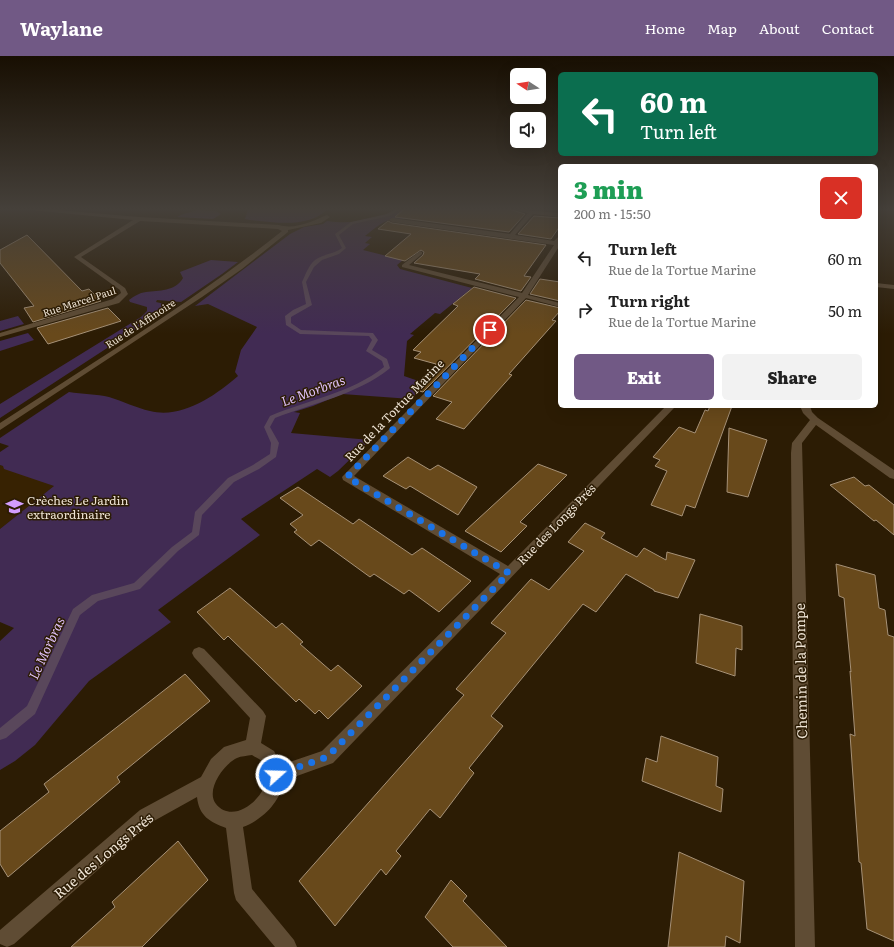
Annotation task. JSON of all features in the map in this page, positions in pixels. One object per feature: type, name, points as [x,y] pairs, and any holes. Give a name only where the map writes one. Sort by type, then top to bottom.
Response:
[{"type":"street","name":"Rue Marcel Paul","points":[[0,335],[116,301],[123,297],[125,294],[123,289],[77,257],[87,251]]},
{"type":"street","name":"Rue de l'Affinoire","points":[[0,427],[200,296],[262,251]]},
{"type":"street","points":[[524,296],[553,251]]},
{"type":"street","points":[[420,253],[404,266],[558,304]]},
{"type":"street","points":[[878,285],[894,287]]},
{"type":"street","name":"Rue de la Tortue Marine","points":[[509,573],[347,477],[524,296]]},
{"type":"street","name":"Rue des Longs Prés","points":[[276,775],[327,757],[669,408]]},
{"type":"street","points":[[806,408],[808,413],[815,420],[894,475]]},
{"type":"street","name":"Chemin de la Pompe","points":[[805,947],[796,453],[797,443],[815,420]]},
{"type":"street","points":[[199,653],[258,716],[253,747]]},
{"type":"street","points":[[253,747],[262,750],[270,756],[276,775],[274,787],[268,799],[258,810],[246,817],[234,820],[223,819],[214,814],[208,806],[205,795],[206,783],[211,771],[219,761],[230,753],[242,748],[253,747]]},
{"type":"street","name":"Rue des Longs Prés","points":[[8,938],[146,816],[206,783]]},
{"type":"street","points":[[234,820],[243,893],[287,947]]},
{"type":"shaded area","points":[[268,251],[365,251],[403,260],[397,265],[400,269],[472,288],[440,314],[435,313],[410,334],[414,335],[407,341],[404,376],[427,384],[411,399],[342,394],[294,412],[300,413],[291,433],[370,440],[330,477],[317,469],[241,519],[260,535],[158,610],[171,622],[89,681],[35,745],[15,761],[0,770],[0,641],[14,628],[0,622],[0,529],[54,486],[4,469],[3,466],[0,465],[0,452],[9,446],[0,443],[0,438],[69,392],[109,397],[145,410],[162,413],[186,409],[219,391],[238,376],[235,372],[241,350],[257,327],[208,304],[195,306]]},
{"type":"shaded area","points":[[211,260],[238,262],[181,302],[157,300],[156,302],[169,305],[170,307],[0,418],[0,404],[141,317],[147,311],[147,307],[130,302],[129,300],[143,292],[166,290],[176,286],[183,278],[180,272]]},
{"type":"shaded area","points":[[18,316],[24,324],[0,331],[0,321]]},
{"type":"shaded area","points":[[28,333],[34,340],[0,351],[0,341]]},
{"type":"shaded area","name":"Crèches Le Jardin extraordinaire","points":[[0,465],[54,486],[0,529]]},
{"type":"building","points":[[0,251],[42,251],[82,291],[89,289],[101,301],[33,322],[24,308],[34,306],[0,263]]},
{"type":"building","points":[[391,251],[420,251],[405,261],[385,256]]},
{"type":"building","points":[[422,251],[542,251],[524,276],[531,277],[521,291],[475,279],[480,274],[414,263],[423,255],[424,252]]},
{"type":"building","points":[[540,279],[558,282],[558,301],[530,294]]},
{"type":"building","points":[[474,287],[516,298],[423,392],[412,389],[436,364],[414,358],[421,352],[413,350],[458,306],[453,304]]},
{"type":"building","points":[[526,300],[558,308],[558,313],[552,320],[556,321],[509,374],[512,375],[464,429],[436,419],[452,402],[433,396]]},
{"type":"building","points":[[108,308],[121,321],[48,344],[37,328]]},
{"type":"building","points":[[709,408],[731,408],[695,508],[686,505],[682,516],[651,505],[667,471],[655,466],[660,460],[653,457],[679,427],[695,433],[705,410],[708,411]]},
{"type":"building","points":[[729,428],[767,440],[748,497],[727,492]]},
{"type":"building","points":[[408,457],[430,470],[438,465],[477,487],[458,515],[410,486],[406,489],[383,476]]},
{"type":"building","points":[[538,464],[567,475],[520,522],[527,526],[501,552],[465,531]]},
{"type":"building","points":[[854,477],[865,486],[869,485],[894,505],[894,535],[876,520],[874,521],[830,485]]},
{"type":"building","points":[[298,487],[353,524],[359,519],[412,555],[422,548],[471,581],[439,612],[409,590],[404,594],[374,574],[370,577],[319,540],[311,546],[294,532],[297,530],[290,524],[303,515],[280,498]]},
{"type":"building","points":[[585,523],[605,533],[601,538],[637,557],[644,548],[666,560],[667,552],[695,560],[678,598],[654,591],[626,574],[596,612],[583,604],[491,716],[503,726],[469,768],[474,773],[440,818],[430,809],[396,851],[401,856],[386,875],[381,869],[335,926],[299,881],[464,695],[456,689],[506,633],[491,623],[531,579],[549,590],[584,551],[568,542]]},
{"type":"building","points":[[836,564],[875,575],[879,608],[885,610],[888,635],[894,637],[894,941],[867,929],[861,863],[859,862],[850,734],[855,736],[850,671],[851,672],[844,598],[839,596]]},
{"type":"building","points":[[230,588],[276,628],[282,623],[303,642],[300,644],[331,671],[338,665],[362,686],[328,719],[319,710],[315,714],[299,699],[296,702],[228,636],[224,640],[197,612]]},
{"type":"building","points":[[700,614],[742,626],[742,650],[736,648],[735,676],[696,663]]},
{"type":"building","points":[[185,674],[210,701],[117,777],[120,782],[8,877],[0,864],[0,831],[49,792],[44,784]]},
{"type":"building","points":[[661,736],[718,757],[716,786],[723,789],[721,812],[642,781],[646,758],[657,762]]},
{"type":"building","points":[[178,841],[208,880],[142,947],[71,947],[115,907],[112,902]]},
{"type":"building","points":[[679,852],[744,881],[740,943],[726,936],[725,947],[668,947]]},
{"type":"building","points":[[451,880],[467,896],[463,901],[507,947],[453,947],[425,917]]},
{"type":"waterway","name":"Le Morbras","points":[[0,734],[2,734],[31,710],[76,612],[95,598],[137,586],[175,549],[196,533],[198,514],[231,480],[256,467],[273,455],[275,443],[267,427],[272,417],[363,384],[387,368],[385,360],[369,351],[375,340],[371,334],[300,332],[288,324],[288,316],[309,305],[304,282],[310,269],[320,259],[341,251]]},
{"type":"place","name":"Crèches Le Jardin extraordinaire","points":[[14,507]]},
{"type":"route","points":[[276,775],[327,757],[509,573],[347,477],[490,330]]}]
